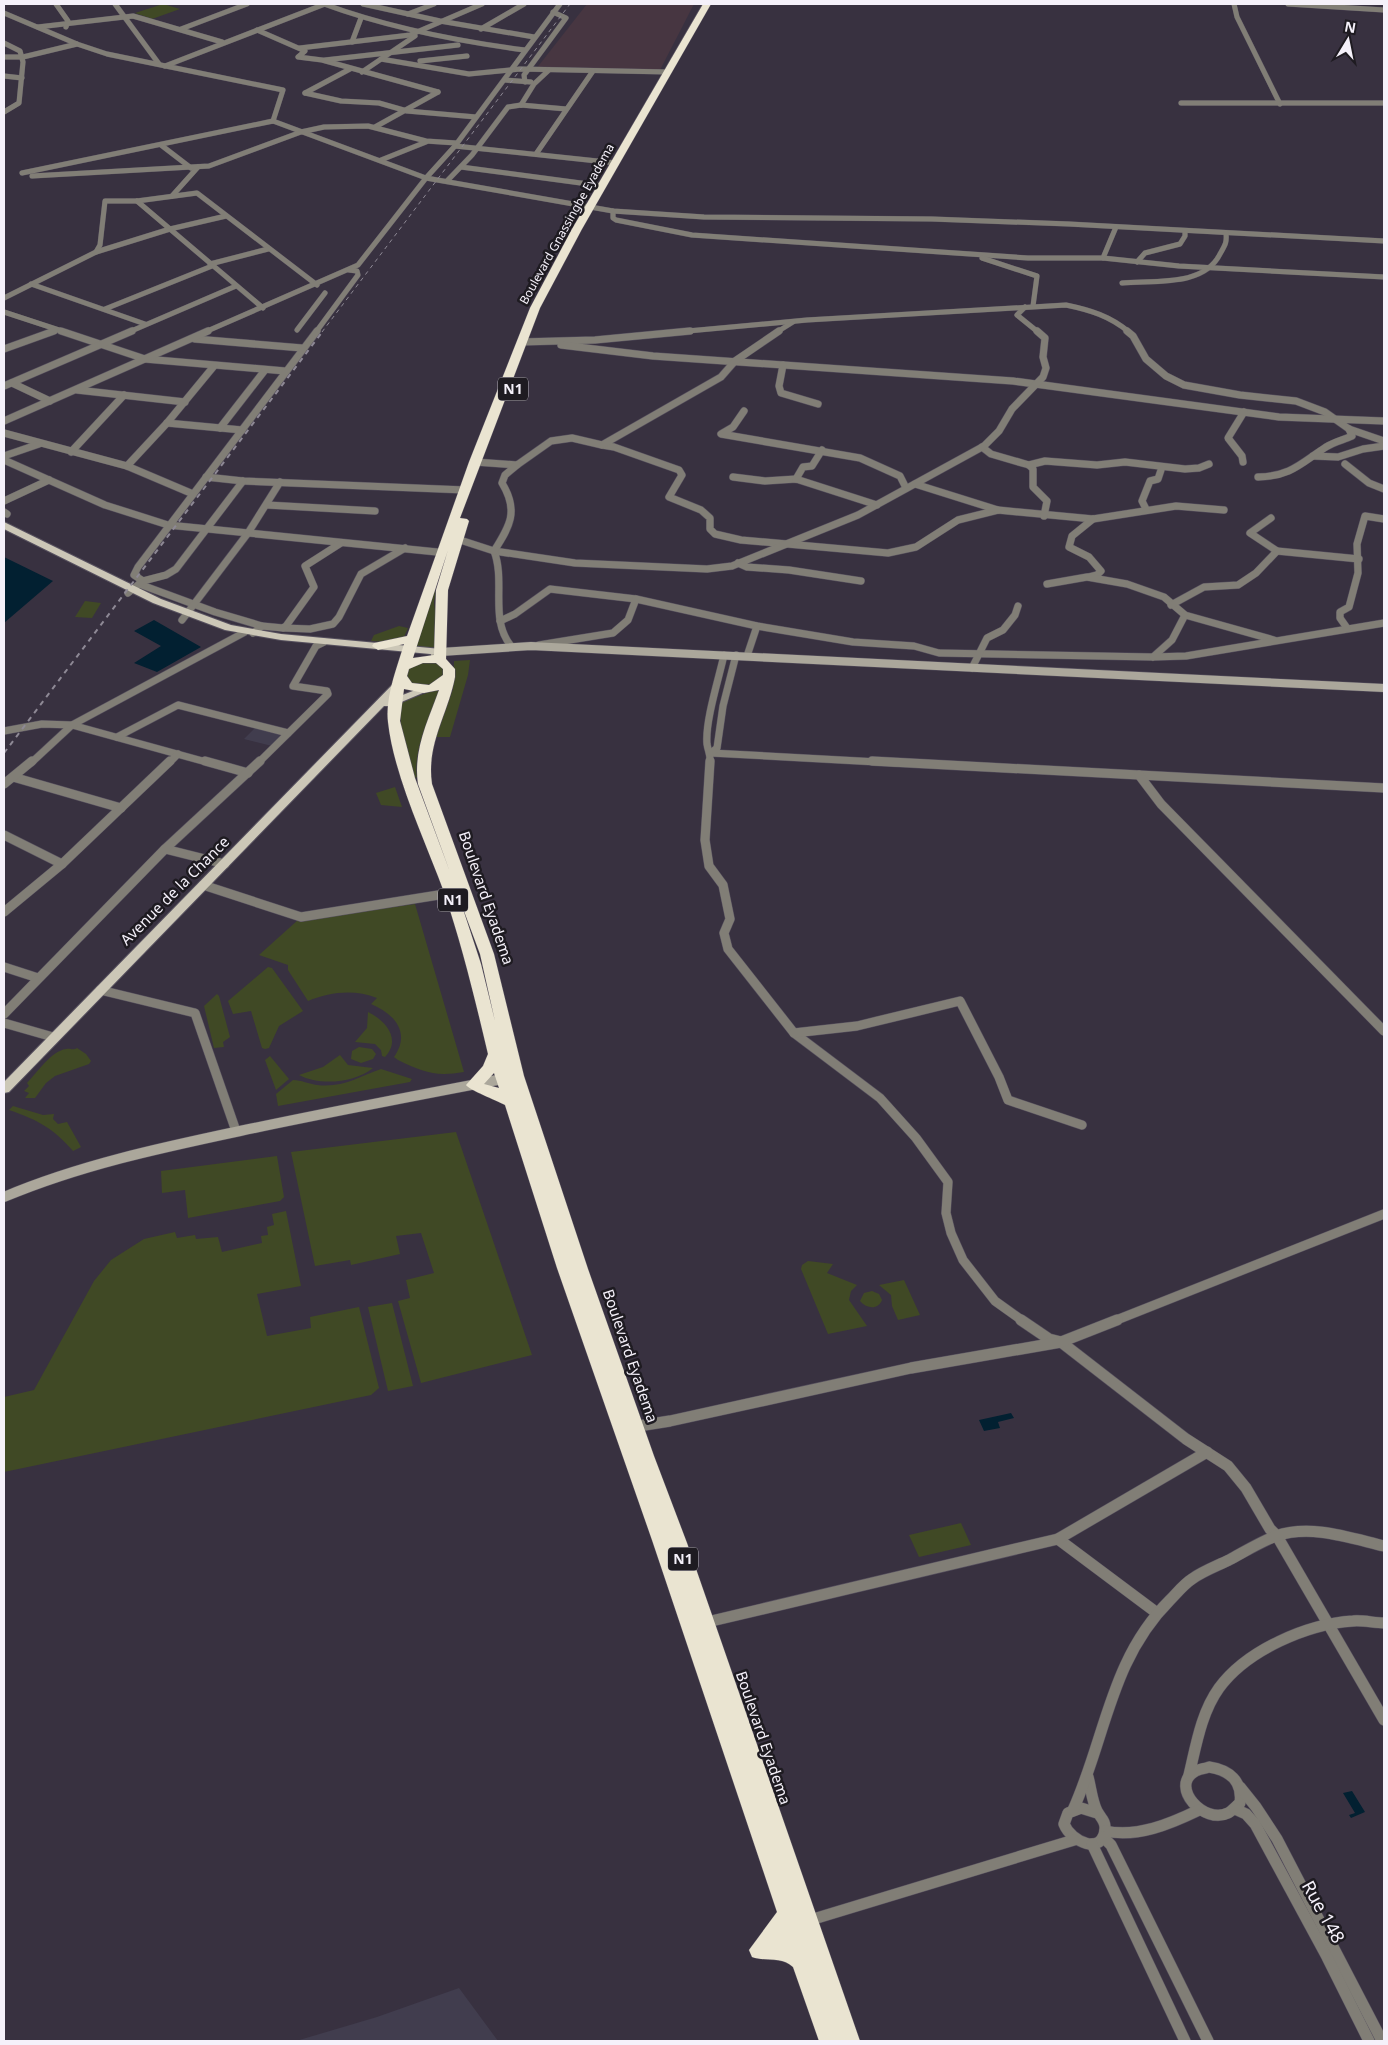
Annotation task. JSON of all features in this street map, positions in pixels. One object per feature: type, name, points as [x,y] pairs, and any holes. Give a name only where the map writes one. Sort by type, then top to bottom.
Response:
[{"type":"highway","name":"Boulevard Gnassingbe Eyadema","points":[[405,662],[447,554],[465,490],[479,462],[526,342],[603,186],[707,4]]},
{"type":"highway","name":"Boulevard Gnassingbe Eyadema","points":[[594,207],[713,4]]},
{"type":"highway","name":"Boulevard Gnassingbe Eyadema","points":[[438,657],[441,600],[447,554],[457,539],[479,462]]},
{"type":"highway","points":[[378,646],[405,662],[438,657]]},
{"type":"highway","name":"N1","points":[[438,657],[449,669],[448,677]]},
{"type":"highway","points":[[405,662],[408,686],[427,690],[439,686],[448,677]]},
{"type":"highway","name":"Boulevard Eyadema","points":[[405,662],[395,700],[395,731],[408,778],[451,892],[474,964],[496,1054],[511,1085]]},
{"type":"highway","name":"Boulevard Eyadema","points":[[448,677],[423,752],[422,770],[425,784],[488,954],[511,1085],[564,1268],[628,1427],[697,1624],[750,1805],[797,1921],[849,2041]]},
{"type":"highway","points":[[496,1054],[487,1072],[474,1087],[495,1092],[511,1085]]},
{"type":"highway","points":[[797,1921],[760,1950],[785,1951],[796,1955],[802,1961]]},
{"type":"highway","name":"Boulevard Eyadema","points":[[797,1921],[802,1961],[830,2041]]},
{"type":"main road","points":[[4,526],[136,587],[187,613],[245,634],[378,652],[405,662],[369,717]]},
{"type":"main road","points":[[4,532],[136,587]]},
{"type":"main road","points":[[245,634],[320,644],[378,646]]},
{"type":"main road","points":[[438,657],[511,646],[531,646],[1104,680],[1119,680],[1136,676]]},
{"type":"main road","points":[[480,652],[724,658]]},
{"type":"main road","points":[[735,659],[747,656],[1384,688]]},
{"type":"main road","points":[[369,717],[395,700],[427,690]]},
{"type":"main road","name":"Avenue de la Chance","points":[[4,1089],[369,717]]},
{"type":"main road","points":[[4,1197],[40,1182],[100,1162],[258,1125],[474,1087],[511,1085]]},
{"type":"street","points":[[56,4],[68,21],[60,36]]},
{"type":"street","points":[[115,4],[162,65]]},
{"type":"street","points":[[181,29],[247,4]]},
{"type":"street","points":[[162,65],[325,4],[361,18],[416,34],[466,44],[525,50]]},
{"type":"street","points":[[362,4],[481,29],[534,37]]},
{"type":"street","points":[[408,14],[434,4]]},
{"type":"street","points":[[362,72],[416,34],[440,21],[482,4]]},
{"type":"street","points":[[481,29],[524,4]]},
{"type":"street","points":[[4,420],[349,270],[363,259],[426,178],[456,145],[560,4]]},
{"type":"street","points":[[1234,4],[1237,16],[1280,104]]},
{"type":"street","points":[[1288,4],[1384,10]]},
{"type":"street","points":[[525,82],[524,76],[527,70],[566,18],[553,12]]},
{"type":"street","points":[[6,15],[35,28],[107,54],[284,90],[273,121]]},
{"type":"street","points":[[35,28],[135,16],[222,42]]},
{"type":"street","points":[[352,42],[361,18]]},
{"type":"street","points":[[257,30],[300,48],[305,52],[298,57],[322,60],[438,92],[407,111],[375,126]]},
{"type":"street","points":[[300,48],[416,34]]},
{"type":"street","points":[[4,44],[20,50],[23,57],[19,103],[4,112]]},
{"type":"street","points":[[4,57],[23,57],[78,44]]},
{"type":"street","points":[[322,60],[466,44]]},
{"type":"street","points":[[466,44],[469,74]]},
{"type":"street","points":[[409,62],[467,56]]},
{"type":"street","points":[[381,58],[469,74],[512,70],[668,72]]},
{"type":"street","points":[[350,69],[304,94],[341,101],[379,103],[407,111],[476,117]]},
{"type":"street","points":[[521,105],[536,82],[549,70]]},
{"type":"street","points":[[536,154],[593,71]]},
{"type":"street","points":[[4,76],[22,78]]},
{"type":"street","points":[[505,80],[536,82]]},
{"type":"street","points":[[1181,103],[1384,103]]},
{"type":"street","points":[[446,181],[478,148],[500,115],[510,106],[521,105],[566,109]]},
{"type":"street","points":[[616,163],[426,142],[375,126],[324,127],[300,132],[222,162],[191,168],[29,176],[22,173],[273,121],[300,132],[381,160],[426,178],[613,210],[704,217],[940,219],[1384,241]]},
{"type":"street","points":[[381,160],[426,142]]},
{"type":"street","points":[[161,145],[191,168]]},
{"type":"street","points":[[172,196],[198,167]]},
{"type":"street","points":[[461,167],[603,186]]},
{"type":"street","points":[[96,252],[100,245],[105,202],[137,201],[199,194],[316,285]]},
{"type":"street","points":[[137,201],[263,308]]},
{"type":"street","points":[[613,210],[613,218],[616,220],[692,235],[1028,258],[1103,258],[1212,268],[1384,278]]},
{"type":"street","points":[[4,298],[96,252],[170,229],[226,216]]},
{"type":"street","points":[[1103,258],[1106,245],[1115,234],[1116,227]]},
{"type":"street","points":[[1137,262],[1145,253],[1180,244],[1185,236],[1185,231]]},
{"type":"street","points":[[1122,283],[1184,277],[1207,272],[1218,260],[1221,250],[1227,244],[1226,233]]},
{"type":"street","points":[[105,309],[211,265],[268,249]]},
{"type":"street","points":[[960,252],[1037,276],[1033,306]]},
{"type":"street","points":[[136,587],[136,572],[168,525],[358,275],[357,271],[349,270]]},
{"type":"street","points":[[31,284],[146,324]]},
{"type":"street","points":[[4,386],[236,286]]},
{"type":"street","points":[[297,330],[325,293]]},
{"type":"street","points":[[526,342],[620,338],[793,322],[1066,305],[1105,315],[1130,332],[1146,359],[1166,376],[1184,385],[1240,395],[1296,401],[1340,421],[1349,429],[1384,441]]},
{"type":"street","points":[[457,539],[494,551],[575,563],[707,569],[738,563],[845,521],[982,447],[995,436],[1012,409],[1043,377],[1046,368],[1043,357],[1045,338],[1017,315],[1025,307]]},
{"type":"street","points":[[4,312],[98,345],[145,359],[286,371]]},
{"type":"street","points":[[307,317],[326,319]]},
{"type":"street","points":[[602,445],[698,391],[721,376],[735,362],[793,322]]},
{"type":"street","points":[[4,348],[57,330]]},
{"type":"street","points":[[193,339],[302,348]]},
{"type":"street","points":[[526,342],[652,356],[1013,381],[1244,412],[1340,421],[1384,422]]},
{"type":"street","points":[[783,365],[779,386],[781,394],[818,404]]},
{"type":"street","points":[[127,466],[167,423],[214,366]]},
{"type":"street","points":[[220,428],[266,370]]},
{"type":"street","points":[[12,383],[50,401]]},
{"type":"street","points":[[74,390],[185,402]]},
{"type":"street","points":[[71,452],[124,395]]},
{"type":"street","points":[[744,411],[733,427],[721,434],[860,458],[900,476],[906,488]]},
{"type":"street","points":[[1243,462],[1242,456],[1228,438],[1244,412]]},
{"type":"street","points":[[167,423],[242,430]]},
{"type":"street","points":[[1258,477],[1276,477],[1292,473],[1313,456],[1335,442],[1352,436],[1349,429]]},
{"type":"street","points":[[4,433],[39,444],[127,466],[193,494]]},
{"type":"street","points":[[494,551],[512,518],[513,505],[502,483],[505,476],[517,465],[552,441],[572,438],[614,447],[679,470],[682,476],[669,497],[706,513],[710,518],[710,529],[715,534],[741,540],[888,553],[900,552],[916,547],[958,520],[970,515],[998,510]]},
{"type":"street","points":[[4,456],[39,444]]},
{"type":"street","points":[[1313,456],[1338,457],[1384,446]]},
{"type":"street","points":[[982,447],[991,454],[1029,465],[1047,461],[1077,465],[1116,465],[1126,462],[1162,467],[1166,465],[1199,468],[1202,465],[1210,464]]},
{"type":"street","points":[[796,479],[803,466],[812,466],[822,450]]},
{"type":"street","points":[[4,460],[112,508],[168,525],[405,548],[447,554]]},
{"type":"street","points":[[479,462],[517,465]]},
{"type":"street","points":[[1345,464],[1369,483],[1384,490]]},
{"type":"street","points":[[1029,465],[1033,469],[1033,487],[1046,501],[1044,516]]},
{"type":"street","points":[[1146,509],[1142,501],[1144,493],[1150,480],[1158,479],[1162,467]]},
{"type":"street","points":[[206,477],[243,481],[465,490]]},
{"type":"street","points":[[734,477],[765,481],[796,479],[877,505]]},
{"type":"street","points":[[4,501],[49,480]]},
{"type":"street","points":[[136,587],[173,572],[243,481]]},
{"type":"street","points":[[187,613],[248,533],[280,482]]},
{"type":"street","points":[[915,484],[998,510],[1044,516],[1093,519],[1146,509],[1176,506],[1224,510]]},
{"type":"street","points":[[267,505],[375,511]]},
{"type":"street","points":[[1347,628],[1340,618],[1340,612],[1349,607],[1359,569],[1356,548],[1365,516],[1384,519]]},
{"type":"street","points":[[1271,518],[1250,533],[1276,551],[1358,559]]},
{"type":"street","points":[[1047,584],[1097,575],[1102,571],[1090,557],[1069,547],[1072,536],[1093,519]]},
{"type":"street","points":[[283,628],[314,587],[314,583],[305,566],[341,543]]},
{"type":"street","points":[[136,587],[187,613],[262,626],[310,628],[333,624],[339,618],[361,574],[405,548]]},
{"type":"street","points":[[494,551],[500,562],[500,621],[502,634],[511,646]]},
{"type":"street","points":[[1171,604],[1204,587],[1238,584],[1256,573],[1276,551]]},
{"type":"street","points":[[738,563],[747,567],[789,570],[861,581]]},
{"type":"street","points":[[1087,577],[1127,584],[1164,597],[1185,614],[1276,641]]},
{"type":"street","points":[[500,621],[515,614],[550,589],[636,599],[757,626],[847,641],[914,646],[939,654],[1153,657],[1186,656],[1384,623]]},
{"type":"street","points":[[531,646],[613,633],[628,620],[636,599]]},
{"type":"street","points":[[972,668],[987,638],[1003,630],[1015,614],[1018,606]]},
{"type":"street","points":[[1153,657],[1172,640],[1185,614]]},
{"type":"street","points":[[4,784],[72,725],[262,626]]},
{"type":"street","points":[[747,656],[757,626]]},
{"type":"street","points":[[4,1014],[164,849],[248,772],[328,693],[327,691],[293,686],[320,644]]},
{"type":"street","points":[[724,658],[712,706],[707,745],[712,753],[705,840],[709,866],[723,885],[730,919],[724,933],[728,948],[794,1034],[880,1098],[916,1138],[948,1182],[946,1213],[951,1233],[963,1260],[995,1301],[1049,1339],[1061,1342],[1186,1439],[1228,1466],[1246,1488],[1270,1529],[1278,1536],[1384,1720]]},
{"type":"street","points":[[712,753],[717,748],[723,706],[735,659]]},
{"type":"street","points":[[117,737],[178,705],[288,733]]},
{"type":"street","points":[[4,731],[34,724],[72,725],[248,772]]},
{"type":"street","points":[[712,753],[1384,788]]},
{"type":"street","points":[[4,912],[62,864],[178,754]]},
{"type":"street","points":[[1139,775],[1161,804],[1384,1031]]},
{"type":"street","points":[[13,777],[121,808]]},
{"type":"street","points":[[4,835],[62,864]]},
{"type":"street","points":[[164,849],[225,864]]},
{"type":"street","points":[[203,885],[301,917],[451,892]]},
{"type":"street","points":[[4,967],[38,978]]},
{"type":"street","points":[[100,990],[195,1013],[236,1131]]},
{"type":"street","points":[[794,1034],[857,1026],[960,1001],[999,1077],[1008,1100],[1082,1125]]},
{"type":"street","points":[[4,1023],[53,1037]]},
{"type":"street","points":[[628,1427],[911,1368],[1061,1342],[1384,1214]]},
{"type":"street","points":[[697,1624],[1058,1539],[1207,1452]]},
{"type":"street","points":[[1073,1810],[1088,1777],[1105,1714],[1125,1665],[1141,1634],[1158,1613],[1191,1579],[1278,1536],[1300,1532],[1323,1532],[1384,1546]]},
{"type":"street","points":[[1058,1539],[1158,1613]]},
{"type":"street","points":[[1240,1787],[1242,1795],[1235,1809],[1222,1815],[1215,1815],[1200,1810],[1189,1800],[1185,1787],[1207,1712],[1219,1689],[1233,1672],[1254,1657],[1276,1645],[1330,1625],[1354,1621],[1384,1624]]},
{"type":"street","points":[[1189,1775],[1201,1768],[1217,1767],[1231,1775],[1254,1802],[1320,1917],[1357,2004],[1382,2041]]},
{"type":"street","points":[[1088,1777],[1097,1813]]},
{"type":"street","points":[[1185,2041],[1100,1837],[1102,1818],[1097,1813],[1081,1808],[1068,1813],[1064,1824],[1065,1830],[1074,1840],[1083,1844],[1100,1837],[1126,1834],[1175,1821],[1200,1810]]},
{"type":"street","name":"Rue 148","points":[[1235,1809],[1246,1814],[1255,1824],[1357,2004],[1369,2041]]},
{"type":"street","points":[[1100,1837],[1111,1845],[1208,2041]]},
{"type":"street","points":[[797,1921],[1055,1848],[1074,1840]]},
{"type":"shaded area","points":[[587,4],[694,4],[660,70],[536,69]]},
{"type":"shaded area","points":[[255,728],[283,735],[272,746],[244,739]]},
{"type":"shaded area","points":[[459,1988],[498,2041],[296,2041],[377,2017]]},
{"type":"green space","points":[[163,4],[180,9],[152,19],[135,13]]},
{"type":"green space","points":[[432,591],[436,591],[434,602],[439,649],[414,647]]},
{"type":"green space","points":[[85,601],[101,603],[92,618],[75,617]]},
{"type":"green space","points":[[399,626],[408,628],[404,637],[387,642],[371,641],[374,635]]},
{"type":"green space","points":[[470,660],[468,675],[450,737],[436,737],[453,689],[454,661]]},
{"type":"green space","points":[[424,661],[441,664],[446,673],[434,686],[415,686],[406,677],[409,667]]},
{"type":"green space","points":[[441,688],[420,743],[416,766],[417,777],[415,778],[404,741],[400,712],[401,702]]},
{"type":"green space","points":[[395,787],[402,807],[381,805],[376,793]]},
{"type":"green space","points":[[415,904],[464,1072],[437,1074],[415,1068],[398,1060],[394,1057],[399,1048],[401,1032],[398,1025],[387,1013],[371,1004],[377,998],[360,993],[342,993],[325,995],[308,1001],[288,970],[288,965],[259,955],[298,920]]},
{"type":"green space","points":[[268,967],[272,968],[303,1011],[279,1026],[269,1048],[265,1049],[262,1048],[251,1011],[233,1014],[228,1001]]},
{"type":"green space","points":[[217,994],[230,1037],[223,1042],[224,1047],[214,1048],[204,1006]]},
{"type":"green space","points":[[368,1012],[385,1025],[392,1037],[390,1050],[385,1057],[382,1056],[381,1050],[375,1044],[355,1042],[367,1028]]},
{"type":"green space","points":[[359,1047],[372,1049],[376,1054],[373,1059],[361,1063],[351,1059],[352,1051]]},
{"type":"green space","points":[[77,1048],[86,1054],[91,1061],[89,1064],[55,1076],[46,1083],[35,1098],[25,1098],[29,1093],[24,1091],[29,1086],[27,1083],[50,1058],[60,1051]]},
{"type":"green space","points":[[340,1055],[348,1065],[373,1068],[347,1080],[327,1082],[299,1075],[323,1067]]},
{"type":"green space","points":[[270,1056],[289,1079],[276,1090],[265,1060]]},
{"type":"green space","points":[[381,1069],[412,1079],[410,1082],[278,1106],[276,1094],[293,1080],[317,1085],[335,1085]]},
{"type":"green space","points":[[13,1106],[43,1115],[54,1114],[53,1119],[58,1124],[67,1122],[81,1147],[73,1151],[52,1131],[28,1117],[9,1110]]},
{"type":"green space","points":[[456,1132],[532,1355],[421,1383],[398,1301],[410,1298],[406,1280],[434,1273],[421,1233],[396,1236],[400,1254],[351,1265],[350,1260],[315,1266],[291,1152]]},
{"type":"green space","points":[[277,1156],[284,1197],[280,1201],[188,1218],[185,1190],[162,1193],[161,1171]]},
{"type":"green space","points":[[286,1211],[301,1286],[257,1294],[267,1336],[311,1328],[310,1317],[359,1307],[379,1388],[371,1395],[4,1472],[4,1397],[34,1390],[94,1281],[111,1260],[144,1239],[175,1232],[177,1238],[195,1235],[196,1239],[218,1237],[222,1252],[262,1243],[261,1236],[268,1235],[267,1227],[274,1225],[272,1214]]},
{"type":"green space","points":[[808,1261],[833,1264],[827,1273],[857,1285],[851,1291],[849,1300],[867,1326],[828,1334],[801,1269],[802,1265]]},
{"type":"green space","points":[[904,1280],[920,1315],[898,1320],[892,1306],[891,1295],[879,1285]]},
{"type":"green space","points":[[872,1291],[879,1294],[882,1300],[878,1306],[869,1307],[860,1301],[864,1293]]},
{"type":"green space","points":[[392,1303],[413,1386],[388,1391],[368,1307]]},
{"type":"green space","points":[[961,1523],[971,1545],[919,1557],[909,1535]]},
{"type":"water","points":[[4,557],[53,581],[4,623]]},
{"type":"water","points":[[154,620],[201,647],[157,672],[134,663],[161,646],[134,631]]},
{"type":"water","points":[[1011,1413],[1014,1418],[998,1422],[1000,1428],[984,1431],[979,1420]]},
{"type":"water","points":[[1352,1791],[1365,1812],[1351,1818],[1349,1815],[1355,1813],[1343,1793]]},
{"type":"railway","points":[[322,332],[570,4]]},
{"type":"railway","points":[[4,753],[323,331]]}]
